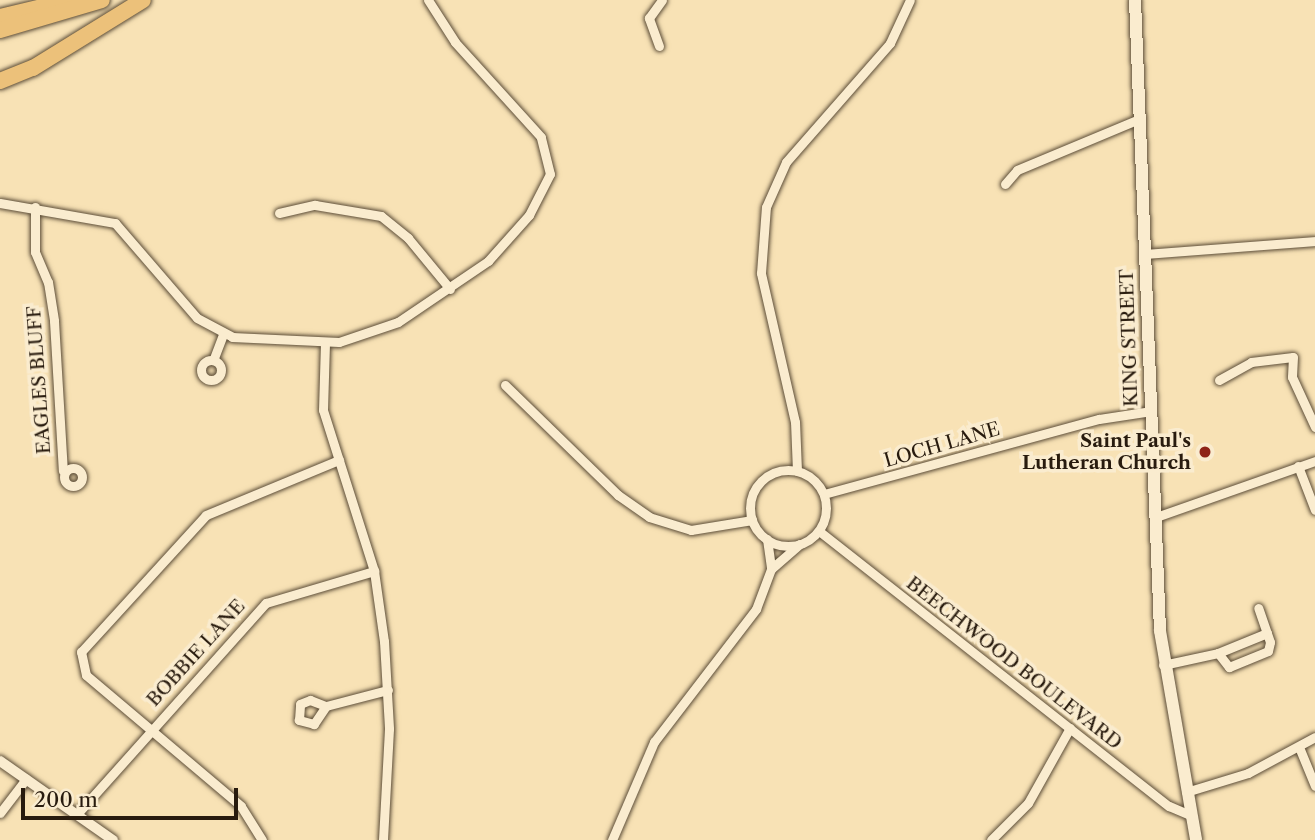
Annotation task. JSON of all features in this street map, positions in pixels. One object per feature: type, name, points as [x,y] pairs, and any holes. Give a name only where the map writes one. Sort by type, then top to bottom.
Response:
[{"type":"highway","points":[[0,17],[71,0]]},
{"type":"highway","points":[[0,30],[103,0]]},
{"type":"highway","points":[[0,81],[33,68],[143,0]]},
{"type":"main road","name":"KING STREET","points":[[1135,0],[1163,665],[1196,840]]},
{"type":"street","points":[[0,203],[35,206],[115,223],[197,318],[223,334],[325,343],[398,322],[488,261],[529,215],[548,186],[550,165],[541,137],[455,42],[428,0]]},
{"type":"street","points":[[659,46],[649,18],[662,0]]},
{"type":"street","points":[[797,471],[795,422],[761,273],[766,207],[786,162],[890,43],[910,0]]},
{"type":"street","points":[[1005,184],[1017,170],[1139,119]]},
{"type":"street","points":[[279,213],[315,205],[381,216],[408,239],[450,289]]},
{"type":"street","name":"EAGLES BLUFF","points":[[35,206],[35,253],[48,282],[54,321],[64,471]]},
{"type":"street","points":[[1146,254],[1315,241]]},
{"type":"street","points":[[214,358],[223,334]]},
{"type":"street","points":[[325,343],[323,410],[374,571],[388,690],[383,840]]},
{"type":"street","points":[[1219,380],[1251,362],[1293,358],[1292,377],[1315,426]]},
{"type":"street","points":[[505,385],[618,495],[649,517],[691,530],[752,520]]},
{"type":"street","name":"LOCH LANE","points":[[824,494],[1099,419],[1151,411]]},
{"type":"street","points":[[262,840],[242,806],[86,675],[79,663],[83,648],[206,515],[340,460]]},
{"type":"street","points":[[1156,517],[1315,461]]},
{"type":"street","points":[[1298,466],[1315,510]]},
{"type":"street","points":[[612,840],[654,742],[756,609],[771,569],[767,539],[752,520],[757,486],[779,471],[797,471],[813,478],[824,494],[826,512],[819,531],[771,569]]},
{"type":"street","name":"BEECHWOOD BOULEVARD","points":[[819,531],[1168,806],[1192,816]]},
{"type":"street","points":[[767,539],[800,544]]},
{"type":"street","name":"BOBBIE LANE","points":[[78,813],[266,603],[374,571]]},
{"type":"street","points":[[1218,653],[1229,667],[1260,656],[1270,646],[1258,608]]},
{"type":"street","points":[[1163,665],[1218,653],[1267,633]]},
{"type":"street","points":[[326,706],[388,690]]},
{"type":"street","points":[[991,840],[1028,803],[1070,728]]},
{"type":"street","points":[[1186,792],[1248,773],[1315,737]]},
{"type":"street","points":[[1299,747],[1315,786]]},
{"type":"street","points":[[0,761],[113,840]]},
{"type":"street","points":[[0,813],[26,779]]},
{"type":"place","name":"Saint Paul's Lutheran Church","points":[[1205,452]]}]
